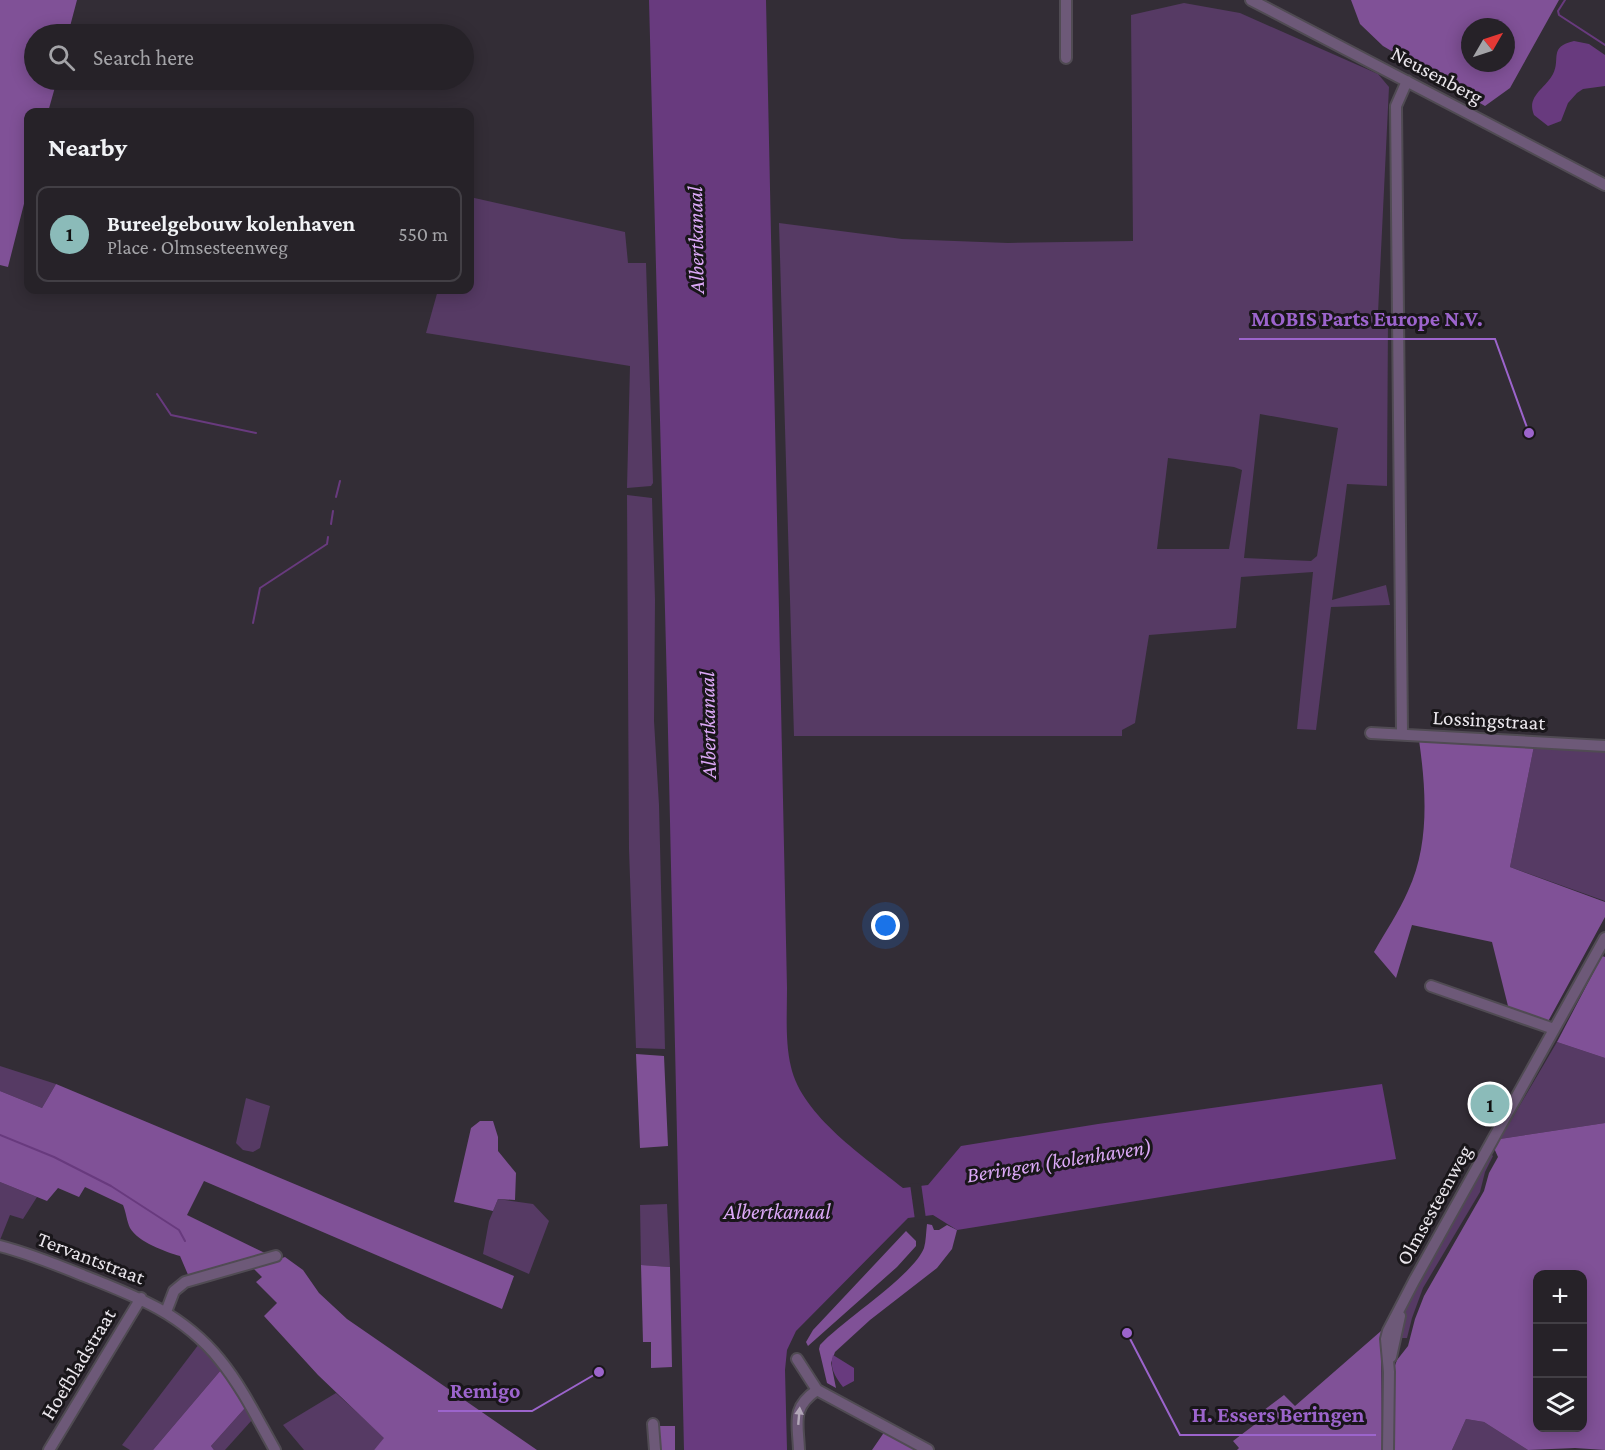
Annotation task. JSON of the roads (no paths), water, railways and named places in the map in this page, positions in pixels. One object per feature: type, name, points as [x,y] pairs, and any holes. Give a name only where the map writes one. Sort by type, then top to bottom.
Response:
[{"type":"street","name":"Neusenberg","points":[[1251,0],[1605,185]]},
{"type":"street","points":[[1066,57],[1070,1]]},
{"type":"street","points":[[1402,734],[1396,106],[1407,81]]},
{"type":"street","name":"Lossingstraat","points":[[1371,733],[1605,746]]},
{"type":"street","name":"Olmsesteenweg","points":[[1388,1450],[1389,1372],[1386,1346],[1388,1330],[1605,938]]},
{"type":"street","points":[[1431,986],[1554,1029]]},
{"type":"street","name":"Tervantstraat","points":[[0,1246],[29,1254],[141,1298],[189,1328],[220,1360],[238,1386],[275,1450]]},
{"type":"street","points":[[166,1312],[174,1291],[185,1282],[276,1256]]},
{"type":"street","name":"Hoefbladstraat","points":[[49,1450],[141,1298]]},
{"type":"street","points":[[797,1359],[817,1390],[928,1450]]},
{"type":"street","points":[[798,1450],[798,1409],[804,1400],[817,1390]]},
{"type":"street","points":[[653,1424],[655,1450]]},
{"type":"water","name":"Albertkanaal","points":[[649,0],[766,0],[787,1038],[791,1067],[797,1085],[808,1102],[837,1135],[903,1188],[928,1185],[961,1146],[1098,1124],[1382,1084],[1396,1159],[957,1230],[933,1215],[908,1218],[796,1331],[787,1350],[785,1370],[787,1450],[684,1450]]},
{"type":"water","points":[[1574,41],[1589,44],[1605,55],[1605,86],[1583,89],[1577,93],[1568,103],[1561,121],[1548,126],[1534,115],[1532,103],[1553,74],[1558,50]]},
{"type":"water","points":[[833,1355],[854,1368],[854,1381],[843,1387],[834,1372]]},
{"type":"waterway","points":[[1565,0],[1558,11],[1559,15],[1605,45]]},
{"type":"waterway","points":[[157,394],[171,415],[256,433]]},
{"type":"waterway","points":[[336,497],[340,481]]},
{"type":"waterway","points":[[331,524],[333,511]]},
{"type":"waterway","points":[[253,623],[260,588],[327,544],[328,537]]},
{"type":"waterway","points":[[0,1135],[54,1157],[111,1186],[179,1230],[185,1241]]},
{"type":"place","name":"MOBIS Parts Europe N.V.","points":[[1529,433]]},
{"type":"place","name":"Bureelgebouw kolenhaven","points":[[1490,1104]]},
{"type":"place","name":"H. Essers Beringen","points":[[1127,1333]]},
{"type":"place","name":"Remigo","points":[[599,1372]]},
{"type":"water label","name":"Beringen (kolenhaven)","points":[[1059,1160]]}]
